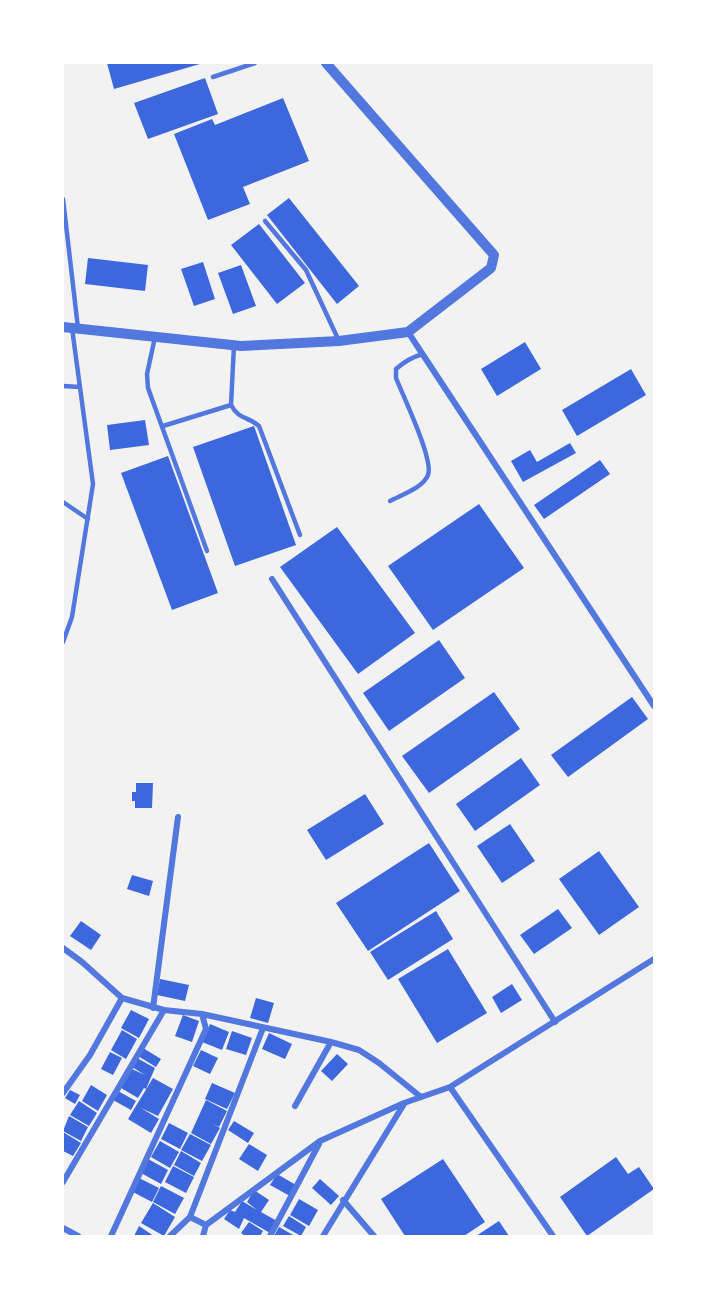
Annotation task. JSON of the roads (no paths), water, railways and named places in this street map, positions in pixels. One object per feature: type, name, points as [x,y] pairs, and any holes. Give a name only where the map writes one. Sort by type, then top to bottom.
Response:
[{"type":"street","points":[[71,328],[234,345],[339,341],[408,332],[491,268],[494,255],[326,63]]},
{"type":"street","points":[[408,332],[654,706]]},
{"type":"street","points":[[272,579],[555,1022]]},
{"type":"street","points":[[153,1008],[178,817]]},
{"type":"street","points":[[63,948],[122,998],[153,1008],[202,1014],[359,1050],[421,1097]]},
{"type":"street","points":[[203,1236],[206,1225],[320,1141],[404,1103],[450,1087],[654,959]]},
{"type":"street","points":[[63,1093],[90,1054],[122,998]]},
{"type":"street","points":[[63,1182],[164,1010]]},
{"type":"street","points":[[111,1236],[206,1029],[202,1014]]},
{"type":"street","points":[[170,1236],[190,1217],[262,1028]]},
{"type":"street","points":[[295,1106],[331,1042]]},
{"type":"street","points":[[450,1087],[553,1236]]},
{"type":"street","points":[[322,1236],[404,1103]]},
{"type":"street","points":[[270,1236],[320,1141]]},
{"type":"street","points":[[343,1200],[374,1236]]},
{"type":"street","points":[[190,1217],[206,1225]]},
{"type":"street","points":[[63,1228],[78,1236]]},
{"type":"lane","points":[[213,77],[255,63]]},
{"type":"lane","points":[[63,199],[71,328],[92,476],[88,519],[72,617],[63,642]]},
{"type":"lane","points":[[265,221],[306,270],[339,341]]},
{"type":"lane","points":[[155,336],[147,380],[207,551]]},
{"type":"lane","points":[[234,345],[231,405],[235,413],[259,426],[300,535]]},
{"type":"lane","points":[[390,501],[422,483],[428,476],[428,458],[396,378],[396,369],[402,363],[423,354]]},
{"type":"lane","points":[[63,386],[81,387]]},
{"type":"lane","points":[[163,426],[231,405]]},
{"type":"lane","points":[[63,502],[88,519]]}]
